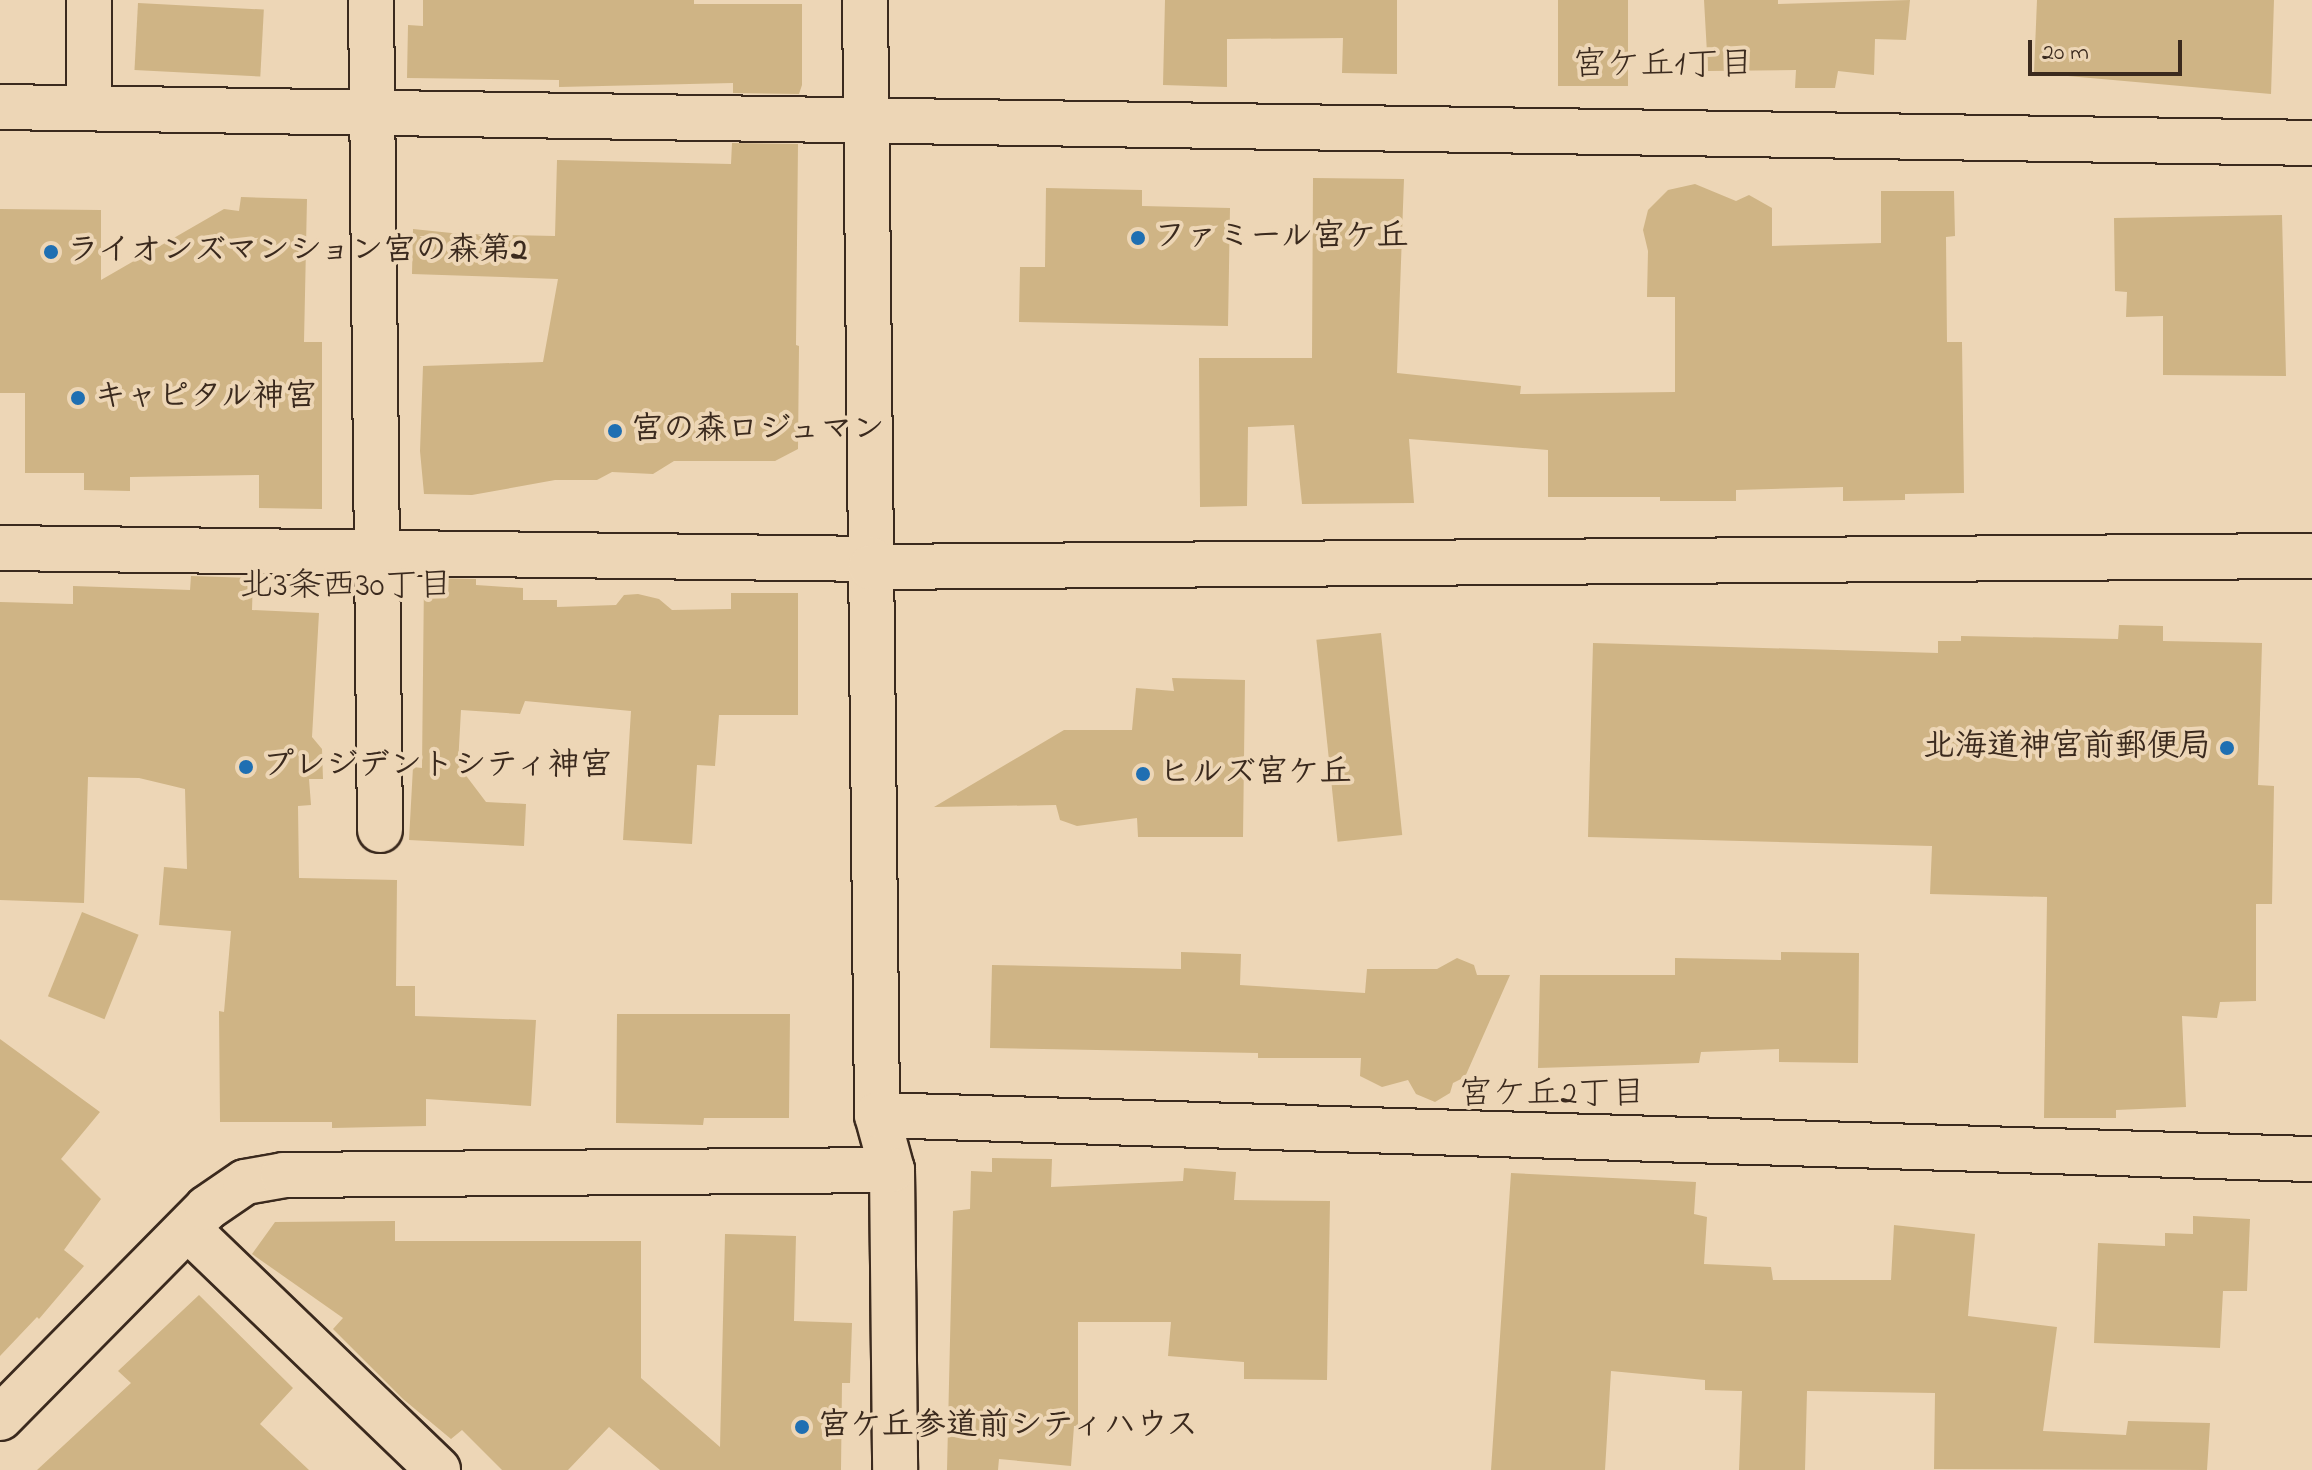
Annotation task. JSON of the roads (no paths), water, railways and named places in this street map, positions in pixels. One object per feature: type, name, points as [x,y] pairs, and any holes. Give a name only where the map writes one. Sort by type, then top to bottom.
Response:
[{"type":"street","points":[[89,0],[89,108]]},
{"type":"street","points":[[371,0],[380,830]]},
{"type":"street","points":[[865,0],[877,1115],[892,1170],[895,1470]]},
{"type":"street","points":[[0,107],[2312,143]]},
{"type":"street","points":[[0,548],[376,551],[871,563],[2312,556]]},
{"type":"street","points":[[877,1115],[2312,1159]]},
{"type":"street","points":[[0,1418],[207,1208],[245,1182],[283,1175],[892,1170]]},
{"type":"street","points":[[188,1229],[438,1470]]},
{"type":"place","name":"ファミール宮ケ丘","points":[[1138,238]]},
{"type":"place","name":"ライオンズマンション宮の森第2","points":[[51,252]]},
{"type":"place","name":"キャピタル神宮","points":[[78,398]]},
{"type":"place","name":"宮の森ロジュマン","points":[[615,431]]},
{"type":"place","name":"北海道神宮前郵便局","points":[[2227,748]]},
{"type":"place","name":"プレジデントシティ神宮","points":[[246,767]]},
{"type":"place","name":"ヒルズ宮ケ丘","points":[[1143,774]]},
{"type":"place","name":"宮ケ丘参道前シティハウス","points":[[802,1427]]},
{"type":"district","name":"宮ケ丘1丁目","points":[[1663,67]]},
{"type":"district","name":"北3条西30丁目","points":[[346,588]]},
{"type":"district","name":"宮ケ丘2丁目","points":[[1552,1096]]}]
